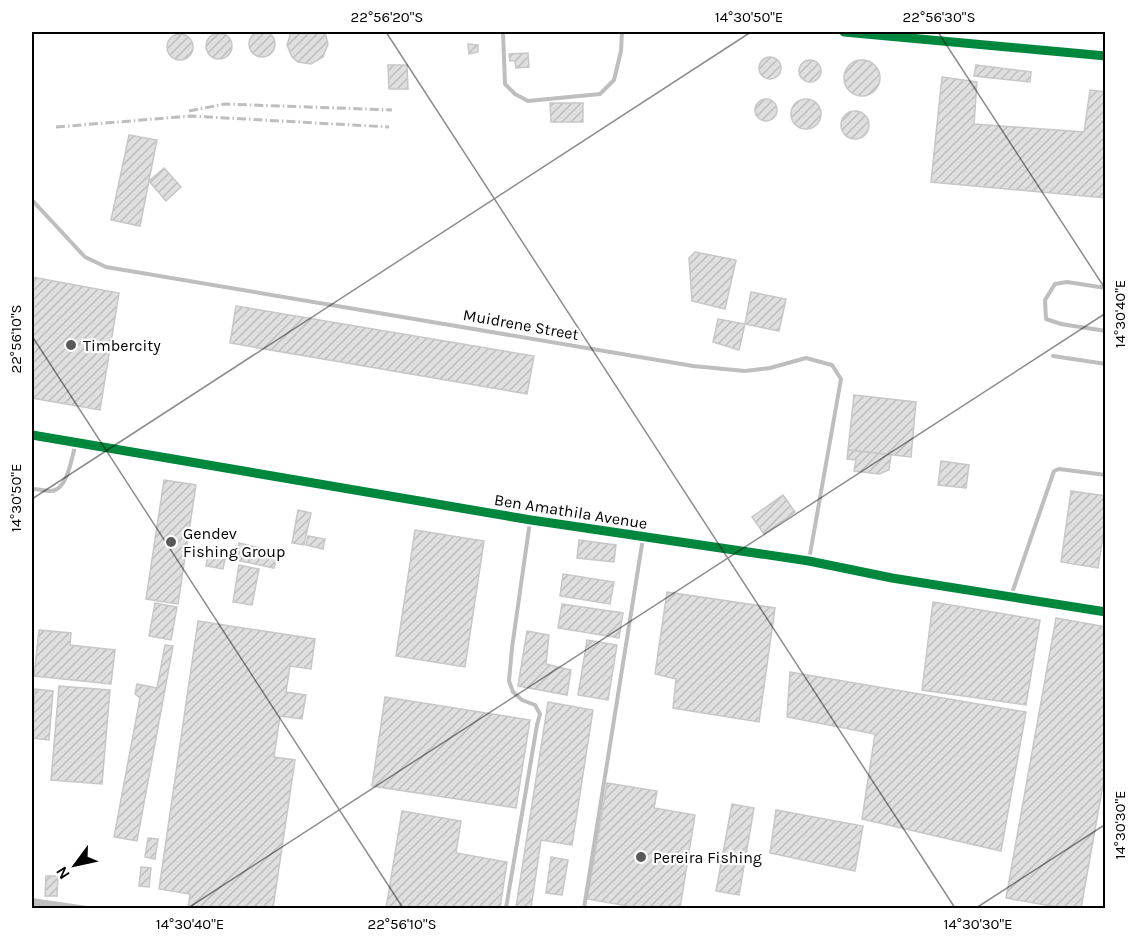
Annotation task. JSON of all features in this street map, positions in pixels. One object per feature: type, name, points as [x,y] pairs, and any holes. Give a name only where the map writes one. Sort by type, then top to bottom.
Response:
[{"type":"street","points":[[844,32],[1106,56]]},
{"type":"street","name":"Ben Amathila Avenue","points":[[32,435],[531,520],[809,561],[892,578],[1106,612]]},
{"type":"lane","points":[[503,32],[505,84],[515,94],[528,101],[600,94],[614,80],[621,51],[622,32]]},
{"type":"lane","name":"Muidrene Street","points":[[32,200],[85,257],[106,267],[693,366],[745,371],[770,368],[806,358],[832,365],[841,380],[809,561]]},
{"type":"lane","points":[[1106,288],[1068,282],[1055,284],[1045,300],[1046,319],[1061,324],[1106,331]]},
{"type":"lane","points":[[1053,356],[1106,364]]},
{"type":"lane","points":[[32,489],[52,491],[60,488],[76,442]]},
{"type":"lane","points":[[1011,597],[1054,471],[1059,469],[1106,475]]},
{"type":"lane","points":[[506,909],[540,714],[535,705],[522,700],[513,692],[509,681],[531,520]]},
{"type":"lane","points":[[584,909],[643,537]]},
{"type":"water","points":[[32,898],[101,908],[32,908]]},
{"type":"building","points":[[262,31],[271,35],[275,44],[271,53],[262,57],[253,53],[249,44],[253,35]]},
{"type":"building","points":[[291,32],[325,32],[328,44],[323,57],[311,64],[298,62],[292,57],[287,45]]},
{"type":"building","points":[[219,33],[228,37],[232,46],[228,55],[219,59],[210,55],[206,46],[210,37]]},
{"type":"building","points":[[180,34],[189,38],[193,47],[189,56],[180,60],[171,56],[167,47],[171,38]]},
{"type":"building","points":[[468,44],[478,45],[478,52],[469,54]]},
{"type":"building","points":[[528,53],[529,67],[516,68],[515,61],[510,61],[509,54]]},
{"type":"building","points":[[766,57],[774,57],[781,64],[781,72],[774,79],[766,79],[759,72],[759,64]]},
{"type":"building","points":[[810,60],[818,63],[821,71],[818,79],[810,82],[802,79],[799,71],[802,63]]},
{"type":"building","points":[[862,60],[875,65],[880,78],[875,91],[862,96],[849,91],[844,78],[849,65]]},
{"type":"building","points":[[388,65],[407,65],[408,89],[389,89]]},
{"type":"building","points":[[976,65],[1031,72],[1030,82],[974,76]]},
{"type":"building","points":[[942,77],[977,82],[974,124],[1084,132],[1090,90],[1106,92],[1106,198],[931,182]]},
{"type":"building","points":[[766,99],[774,102],[777,110],[774,118],[766,121],[758,118],[755,110],[758,102]]},
{"type":"building","points":[[806,99],[817,103],[821,114],[817,125],[806,129],[795,125],[791,114],[795,103]]},
{"type":"building","points":[[550,103],[583,103],[583,122],[551,122]]},
{"type":"building","points":[[855,111],[865,115],[869,125],[865,135],[855,139],[845,135],[841,125],[845,115]]},
{"type":"building","points":[[129,135],[157,140],[140,226],[111,220]]},
{"type":"building","points":[[164,168],[181,187],[166,201],[149,181]]},
{"type":"building","points":[[695,252],[736,260],[725,309],[692,301],[689,258]]},
{"type":"building","name":"Timbercity","points":[[32,277],[119,293],[100,410],[32,398]]},
{"type":"building","points":[[751,292],[786,299],[779,331],[745,324]]},
{"type":"building","points":[[236,306],[534,356],[527,394],[230,343]]},
{"type":"building","points":[[718,319],[745,324],[739,350],[713,342]]},
{"type":"building","points":[[854,395],[916,402],[911,457],[848,450]]},
{"type":"building","points":[[848,450],[891,455],[889,470],[879,474],[854,471],[856,460],[847,459]]},
{"type":"building","points":[[941,461],[969,465],[966,488],[938,485]]},
{"type":"building","name":"Gendev Fishing Group","points":[[164,480],[196,485],[178,604],[146,599]]},
{"type":"building","points":[[1071,491],[1106,496],[1106,518],[1098,568],[1061,562]]},
{"type":"building","points":[[783,495],[795,512],[764,534],[752,517]]},
{"type":"building","points":[[298,510],[311,513],[304,545],[292,543]]},
{"type":"building","points":[[415,530],[484,541],[465,667],[396,656]]},
{"type":"building","points":[[308,536],[325,539],[323,549],[306,545]]},
{"type":"building","points":[[579,540],[616,545],[614,562],[577,558]]},
{"type":"building","points":[[239,543],[278,552],[274,568],[236,560]]},
{"type":"building","points":[[208,556],[225,559],[223,569],[206,566]]},
{"type":"building","points":[[239,565],[259,569],[252,605],[233,602]]},
{"type":"building","points":[[563,574],[614,582],[610,604],[560,596]]},
{"type":"building","points":[[667,592],[775,608],[759,722],[673,708],[676,679],[655,674]]},
{"type":"building","points":[[933,602],[1040,620],[1026,705],[922,690]]},
{"type":"building","points":[[155,603],[177,607],[171,640],[149,636]]},
{"type":"building","points":[[562,604],[623,613],[619,638],[558,628]]},
{"type":"building","points":[[1056,618],[1106,627],[1106,768],[1081,908],[1062,908],[1006,898]]},
{"type":"building","points":[[198,621],[315,639],[311,669],[290,666],[286,692],[306,695],[302,719],[280,716],[274,757],[295,760],[273,908],[188,908],[190,894],[159,889]]},
{"type":"building","points":[[39,630],[71,633],[70,645],[115,650],[111,684],[34,676]]},
{"type":"building","points":[[527,631],[549,635],[546,664],[571,670],[567,695],[518,686]]},
{"type":"building","points":[[587,640],[617,645],[608,700],[578,695]]},
{"type":"building","points":[[165,645],[173,646],[137,841],[114,837],[140,698],[135,694],[137,684],[157,688]]},
{"type":"building","points":[[790,672],[1026,712],[1001,851],[862,819],[875,734],[787,717]]},
{"type":"building","points":[[59,686],[110,690],[102,784],[51,780]]},
{"type":"building","points":[[35,689],[53,691],[49,740],[32,738]]},
{"type":"building","points":[[385,697],[530,720],[516,808],[372,786]]},
{"type":"building","points":[[548,702],[593,710],[572,845],[541,840],[531,908],[522,908],[516,907]]},
{"type":"building","name":"Pereira Fishing","points":[[607,783],[657,791],[654,808],[695,815],[680,908],[639,908],[587,899]]},
{"type":"building","points":[[732,804],[754,808],[739,895],[716,891]]},
{"type":"building","points":[[776,810],[863,826],[855,871],[770,853]]},
{"type":"building","points":[[402,811],[461,821],[456,853],[507,862],[500,908],[386,908]]},
{"type":"building","points":[[148,838],[158,839],[155,859],[145,857]]},
{"type":"building","points":[[551,857],[568,860],[562,895],[546,893]]},
{"type":"building","points":[[141,867],[151,868],[149,887],[139,886]]},
{"type":"building","points":[[46,876],[58,876],[57,896],[45,896]]},
{"type":"railway","points":[[189,111],[225,104],[392,110]]},
{"type":"railway","points":[[56,127],[191,116],[389,127]]},
{"type":"cycle path","points":[[844,32],[1106,56]]},
{"type":"cycle path","points":[[32,435],[531,520],[809,561],[892,578],[1106,612]]},
{"type":"place","name":"Timbercity","points":[[71,345]]},
{"type":"place","name":"Gendev Fishing Group","points":[[171,542]]},
{"type":"place","name":"Pereira Fishing","points":[[641,857]]}]
